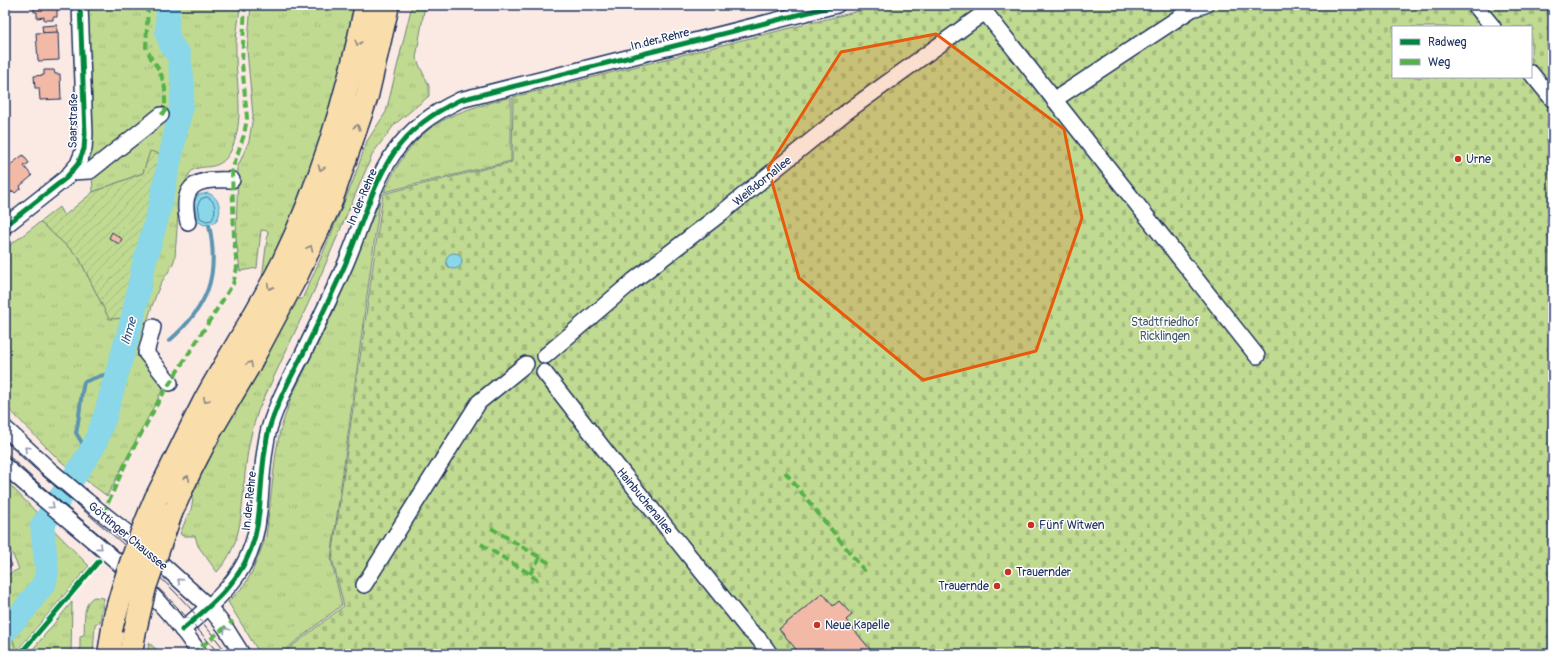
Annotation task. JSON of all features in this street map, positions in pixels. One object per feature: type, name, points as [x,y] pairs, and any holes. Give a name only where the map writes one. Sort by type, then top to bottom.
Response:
[{"type":"highway","points":[[133,645],[164,506],[206,398],[256,313],[282,263],[311,199],[338,119],[366,5]]},
{"type":"highway","points":[[109,654],[115,616],[129,565],[143,528],[164,506],[190,471],[297,275],[330,204],[367,96],[388,5]]},
{"type":"street","name":"Saarstraße","points":[[5,226],[66,178],[78,164],[84,149],[85,134],[80,5]]},
{"type":"street","name":"In der Rehre","points":[[182,630],[227,589],[239,575],[250,553],[257,530],[262,474],[269,429],[282,396],[313,334],[345,264],[378,179],[393,154],[407,135],[441,109],[460,100],[837,5]]},
{"type":"street","points":[[1205,5],[1192,9],[1054,100],[1257,356]]},
{"type":"street","points":[[1475,5],[1492,26]]},
{"type":"street","name":"Weißdornallee","points":[[364,585],[480,402],[534,358],[719,215],[845,113],[985,12],[1054,100]]},
{"type":"street","points":[[1532,74],[1553,100]]},
{"type":"street","points":[[71,172],[90,171],[161,115]]},
{"type":"street","points":[[188,222],[185,209],[186,196],[194,186],[204,180],[232,180]]},
{"type":"street","points":[[153,327],[146,353],[170,383]]},
{"type":"street","name":"Hainbuchenallee","points":[[534,358],[528,369],[538,374],[544,372],[747,628],[759,639],[770,654]]},
{"type":"street","name":"Göttinger Chaussee","points":[[5,428],[50,470],[130,535],[209,607],[225,627],[242,654]]},
{"type":"street","points":[[5,466],[132,574],[164,607],[200,654]]},
{"type":"highlighted area","points":[[936,34],[1064,129],[1082,218],[1036,351],[923,380],[799,278],[768,168],[841,52]]},
{"type":"green space","points":[[87,5],[240,5],[236,47],[239,99],[239,121],[237,132],[234,143],[224,161],[212,166],[194,169],[190,173],[183,189],[180,198],[175,259],[160,285],[154,301],[141,345],[140,354],[141,360],[160,381],[163,389],[107,496],[80,476],[97,448],[118,381],[163,206],[173,157],[150,152],[143,173],[93,192],[92,175],[87,159]]},
{"type":"green space","points":[[251,5],[358,5],[350,39],[316,154],[287,228],[262,279],[268,231],[261,230],[257,268],[240,271],[236,237],[238,166],[249,141],[253,116],[247,50]]},
{"type":"green space","points":[[412,5],[425,5],[416,58],[429,86],[429,96],[395,124],[373,153],[314,291],[258,411],[248,452],[242,508],[237,535],[233,548],[217,572],[198,546],[195,536],[183,536],[180,534],[188,514],[190,514],[193,500],[191,498],[222,428],[296,299],[302,299],[320,260],[353,181],[367,141],[386,112]]},
{"type":"green space","name":"Stadtfriedhof Ricklingen","points":[[883,5],[1553,5],[1553,654],[282,654],[344,606],[332,558],[383,194],[512,162],[513,97]]},
{"type":"green space","points":[[511,97],[511,161],[384,192],[398,165],[411,147],[435,125],[463,111]]},
{"type":"green space","points":[[150,151],[167,156],[157,205],[139,265],[127,318],[109,319],[78,256],[40,222],[59,207],[64,216],[93,192],[143,173]]},
{"type":"green space","points":[[380,200],[331,559],[342,605],[280,654],[260,654],[228,602],[244,586],[252,572],[266,537],[276,452],[280,431],[291,398],[331,317]]},
{"type":"green space","points":[[40,222],[78,256],[109,318],[127,318],[101,415],[90,444],[73,471],[58,459],[5,405],[5,249]]},
{"type":"green space","points":[[5,480],[89,566],[16,652],[5,610],[5,576],[19,569],[5,538]]},
{"type":"green space","points":[[94,597],[104,598],[100,622],[95,624],[93,654],[80,654],[80,636],[84,635],[86,608],[90,600]]},
{"type":"green space","points":[[72,602],[71,654],[29,654]]},
{"type":"green space","points":[[5,610],[17,654],[5,654]]},
{"type":"green space","points":[[149,643],[156,649],[158,654],[147,654]]},
{"type":"water","points":[[208,193],[214,196],[218,201],[220,211],[214,223],[204,225],[197,221],[194,202],[198,195]]},
{"type":"water","points":[[451,253],[457,253],[462,258],[460,267],[457,269],[451,269],[446,264],[446,258]]},
{"type":"building","points":[[34,5],[57,5],[57,17],[53,17],[53,20],[44,20],[44,17],[37,18],[37,12],[34,12]]},
{"type":"building","points":[[57,25],[57,33],[43,33],[42,26]]},
{"type":"building","points":[[58,32],[59,60],[38,61],[36,33]]},
{"type":"building","points":[[44,70],[54,70],[55,74],[60,74],[61,99],[40,100],[39,88],[35,88],[34,76],[44,75]]},
{"type":"building","points":[[23,155],[29,163],[24,166],[32,176],[20,186],[21,188],[15,193],[13,191],[12,193],[5,184],[5,169]]},
{"type":"building","points":[[5,184],[11,192],[5,196]]},
{"type":"building","points":[[112,232],[122,239],[119,244],[109,238]]},
{"type":"building","points":[[5,551],[12,566],[5,569]]},
{"type":"building","name":"Neue Kapelle","points":[[823,593],[833,606],[839,601],[852,615],[846,620],[874,654],[800,654],[779,629]]},
{"type":"waterway","name":"Ihme","points":[[5,631],[24,610],[45,582],[47,570],[42,526],[94,446],[105,416],[133,317],[143,268],[160,206],[181,107],[183,85],[179,55],[171,45],[167,33],[168,5]]},
{"type":"waterway","points":[[169,341],[193,316],[202,303],[208,289],[213,260],[209,225]]},
{"type":"waterway","points":[[90,452],[84,446],[76,433],[84,382],[117,372]]},
{"type":"tram line","points":[[5,441],[155,572],[189,607],[228,654]]},
{"type":"tram line","points":[[5,452],[152,582],[193,624],[219,654]]},
{"type":"marked path","points":[[148,5],[146,47],[151,58],[160,71],[165,88],[165,111],[161,115]]},
{"type":"marked path","points":[[103,514],[128,458],[161,397],[233,284],[237,268],[234,238],[232,170],[244,135],[247,118],[242,63],[245,5]]},
{"type":"marked path","points":[[785,472],[867,574]]},
{"type":"marked path","points":[[491,528],[551,564]]},
{"type":"marked path","points":[[481,544],[530,574],[540,583]]},
{"type":"marked path","points":[[530,574],[540,557]]},
{"type":"marked path","points":[[192,654],[233,621]]},
{"type":"cycle path","points":[[5,226],[66,178],[78,164],[84,149],[85,134],[80,5]]},
{"type":"cycle path","points":[[182,630],[223,593],[234,580],[251,550],[259,512],[267,439],[276,409],[345,265],[378,180],[393,154],[407,136],[423,122],[460,100],[837,5]]},
{"type":"cycle path","points":[[20,654],[99,561]]},
{"type":"place","name":"Urne","points":[[1458,159]]},
{"type":"place","name":"Fünf Witwen","points":[[1031,525]]},
{"type":"place","name":"Trauernder","points":[[1008,572]]},
{"type":"place","name":"Trauernde","points":[[997,586]]},
{"type":"place","name":"Neue Kapelle","points":[[817,625]]}]
